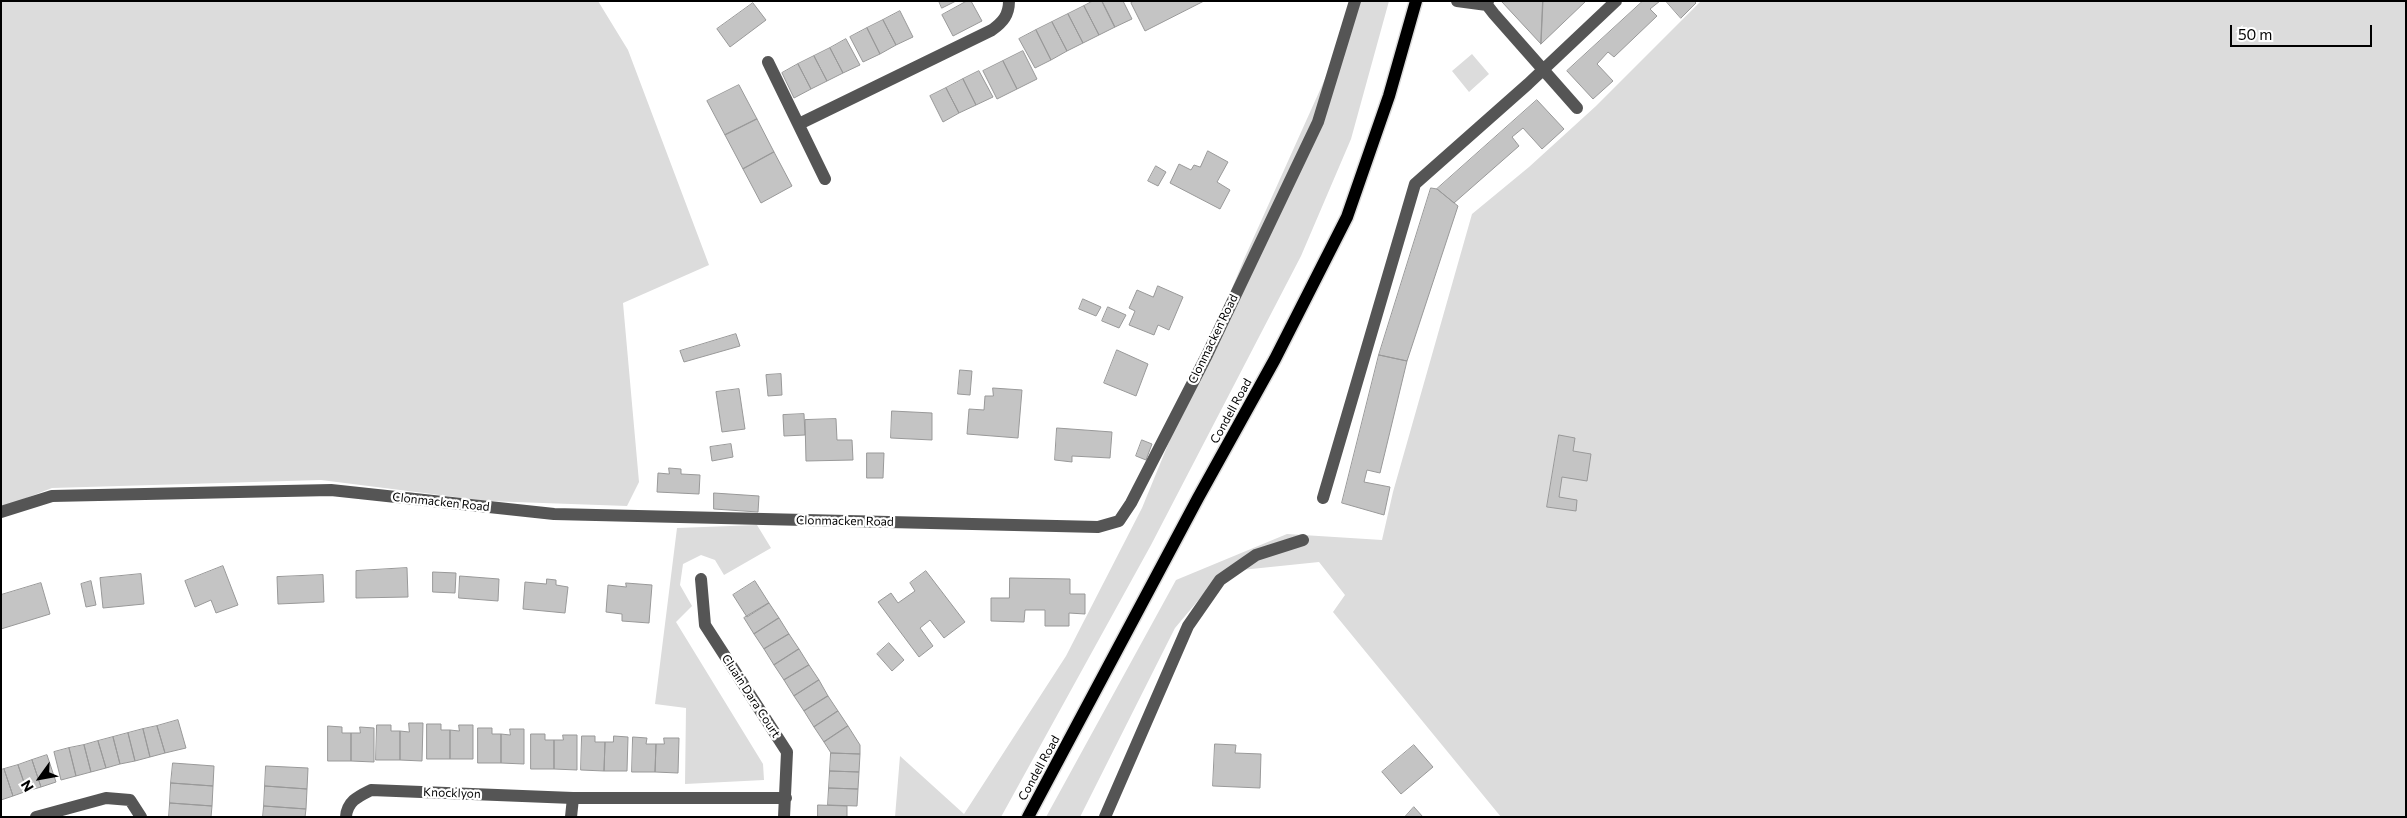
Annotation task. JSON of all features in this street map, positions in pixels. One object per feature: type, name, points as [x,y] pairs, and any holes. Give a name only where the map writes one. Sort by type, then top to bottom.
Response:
[{"type":"main road","name":"Condell Road","points":[[1028,817],[1198,498],[1275,360],[1347,217],[1389,96],[1416,1]]},
{"type":"street","name":"Clonmacken Road","points":[[1,512],[52,496],[331,490],[554,514],[1098,527],[1119,521],[1131,503],[1207,355],[1318,122],[1355,1]]},
{"type":"street","points":[[1457,1],[1487,3],[1577,108]]},
{"type":"street","points":[[1323,498],[1415,184],[1543,70],[1616,1]]},
{"type":"street","points":[[798,124],[992,30],[1002,22],[1009,12],[1011,2]]},
{"type":"street","points":[[768,62],[826,179]]},
{"type":"street","points":[[1105,817],[1188,626],[1220,580],[1256,555],[1303,540]]},
{"type":"street","name":"Cluain Dara Court","points":[[700,579],[705,625],[787,752],[784,817]]},
{"type":"street","name":"Knocklyon","points":[[346,817],[347,810],[354,798],[371,790],[573,798],[786,798]]},
{"type":"street","points":[[36,817],[106,798],[130,800],[140,817]]},
{"type":"street","points":[[571,817],[573,798]]},
{"type":"shaded area","points":[[1,1],[598,1],[628,50],[709,265],[623,303],[639,482],[627,506],[487,501],[321,480],[52,488],[1,508]]},
{"type":"shaded area","points":[[1360,1],[1389,1],[1351,139],[1301,256],[1151,545],[1001,817],[895,817],[900,756],[964,814],[1066,656],[1142,508],[1244,259]]},
{"type":"shaded area","points":[[1701,1],[2406,1],[2406,817],[1501,817],[1333,612],[1345,595],[1319,562],[1222,572],[1175,628],[1080,817],[1046,817],[1176,580],[1287,534],[1382,540],[1393,492],[1472,214],[1529,167],[1596,106]]},
{"type":"shaded area","points":[[1472,54],[1489,74],[1469,92],[1452,71]]},
{"type":"shaded area","points":[[757,525],[771,548],[724,575],[715,560],[701,555],[683,564],[680,585],[692,606],[676,622],[763,764],[764,780],[685,784],[686,708],[655,704],[677,528]]},
{"type":"building","points":[[939,1],[956,1],[942,8]]},
{"type":"building","points":[[967,1],[971,1],[982,21],[953,36],[942,15]]},
{"type":"building","points":[[1093,1],[1102,1],[1115,27],[1099,35],[1084,6]]},
{"type":"building","points":[[1102,1],[1123,1],[1132,19],[1115,27]]},
{"type":"building","points":[[1135,1],[1204,1],[1145,31],[1131,3]]},
{"type":"building","points":[[1543,1],[1586,1],[1541,44]]},
{"type":"building","points":[[1543,1],[1541,44],[1502,2]]},
{"type":"building","points":[[1643,1],[1660,1],[1650,9],[1657,16],[1614,57],[1608,52],[1597,64],[1613,81],[1593,99],[1567,71]]},
{"type":"building","points":[[1666,1],[1694,1],[1696,3],[1681,18]]},
{"type":"building","points":[[753,3],[766,20],[730,47],[717,29]]},
{"type":"building","points":[[1084,6],[1099,35],[1083,43],[1068,14]]},
{"type":"building","points":[[900,11],[913,37],[896,45],[883,20]]},
{"type":"building","points":[[1068,14],[1083,43],[1067,51],[1052,22]]},
{"type":"building","points":[[883,20],[896,45],[880,54],[867,28]]},
{"type":"building","points":[[1052,22],[1067,51],[1051,60],[1036,30]]},
{"type":"building","points":[[867,28],[880,54],[863,62],[850,37]]},
{"type":"building","points":[[1036,30],[1051,60],[1035,68],[1019,39]]},
{"type":"building","points":[[846,39],[860,65],[843,73],[830,48]]},
{"type":"building","points":[[830,48],[843,73],[827,81],[814,56]]},
{"type":"building","points":[[1023,51],[1037,79],[1017,89],[1003,61]]},
{"type":"building","points":[[814,56],[827,81],[811,89],[798,64]]},
{"type":"building","points":[[1003,61],[1017,89],[997,99],[983,71]]},
{"type":"building","points":[[798,64],[811,89],[794,98],[782,73]]},
{"type":"building","points":[[979,71],[993,97],[976,105],[963,79]]},
{"type":"building","points":[[963,79],[976,105],[959,113],[946,88]]},
{"type":"building","points":[[739,85],[757,119],[725,135],[707,101]]},
{"type":"building","points":[[946,88],[959,113],[943,122],[930,96]]},
{"type":"building","points":[[1537,100],[1564,129],[1542,149],[1523,128],[1512,137],[1519,146],[1454,203],[1437,189]]},
{"type":"building","points":[[757,119],[774,152],[743,169],[725,135]]},
{"type":"building","points":[[1208,151],[1228,162],[1217,182],[1230,190],[1220,209],[1170,183],[1179,164],[1191,170],[1194,165],[1200,167]]},
{"type":"building","points":[[774,152],[792,186],[761,203],[743,169]]},
{"type":"building","points":[[1156,166],[1166,172],[1158,186],[1148,181]]},
{"type":"building","points":[[1431,188],[1437,189],[1458,206],[1407,361],[1379,355]]},
{"type":"building","points":[[1158,286],[1183,297],[1169,330],[1158,325],[1154,335],[1129,325],[1135,311],[1129,308],[1137,290],[1153,297]]},
{"type":"building","points":[[1083,299],[1101,307],[1096,316],[1079,309]]},
{"type":"building","points":[[1108,307],[1126,315],[1119,328],[1102,321]]},
{"type":"building","points":[[736,334],[740,346],[684,362],[680,351]]},
{"type":"building","points":[[1117,350],[1148,364],[1136,396],[1104,383]]},
{"type":"building","points":[[1379,355],[1407,361],[1380,473],[1367,470],[1364,482],[1390,487],[1384,515],[1342,503]]},
{"type":"building","points":[[960,370],[972,371],[970,395],[958,394]]},
{"type":"building","points":[[781,374],[782,395],[768,396],[766,375]]},
{"type":"building","points":[[993,388],[1022,390],[1018,438],[967,434],[969,409],[984,410],[985,396],[993,396]]},
{"type":"building","points":[[739,389],[745,429],[722,432],[716,392]]},
{"type":"building","points":[[892,411],[932,413],[932,440],[891,438]]},
{"type":"building","points":[[804,414],[805,435],[784,436],[783,415]]},
{"type":"building","points":[[836,419],[837,440],[852,440],[853,460],[806,461],[805,420]]},
{"type":"building","points":[[1057,428],[1112,432],[1110,458],[1072,456],[1072,462],[1055,460]]},
{"type":"building","points":[[1559,435],[1575,438],[1573,451],[1591,454],[1587,481],[1562,477],[1559,497],[1577,500],[1576,511],[1547,507]]},
{"type":"building","points":[[1142,440],[1152,444],[1146,460],[1136,456]]},
{"type":"building","points":[[731,444],[733,457],[712,461],[710,447]]},
{"type":"building","points":[[867,453],[884,453],[883,478],[867,478]]},
{"type":"building","points":[[669,468],[681,469],[681,474],[700,475],[699,494],[657,492],[658,473],[669,474]]},
{"type":"building","points":[[714,493],[759,496],[758,512],[714,509]]},
{"type":"building","points":[[223,566],[238,605],[216,613],[211,600],[195,607],[185,581]]},
{"type":"building","points":[[407,568],[408,597],[356,598],[356,571]]},
{"type":"building","points":[[926,571],[965,622],[944,638],[930,620],[920,628],[933,646],[919,657],[878,602],[891,593],[898,603],[915,591],[910,583]]},
{"type":"building","points":[[433,572],[456,573],[455,593],[433,592]]},
{"type":"building","points":[[141,574],[144,604],[103,608],[100,578]]},
{"type":"building","points":[[323,575],[324,602],[278,604],[277,577]]},
{"type":"building","points":[[460,576],[499,579],[498,601],[459,598]]},
{"type":"building","points":[[1010,578],[1070,579],[1070,594],[1085,594],[1085,614],[1069,613],[1069,626],[1045,626],[1045,610],[1025,610],[1024,622],[991,621],[991,598],[1009,598]]},
{"type":"building","points":[[547,579],[556,580],[556,585],[568,587],[565,613],[523,609],[525,582],[546,584]]},
{"type":"building","points":[[91,581],[96,605],[86,607],[81,584]]},
{"type":"building","points":[[755,581],[769,603],[747,617],[733,595]]},
{"type":"building","points":[[41,583],[50,614],[1,629],[1,595]]},
{"type":"building","points":[[626,583],[652,585],[649,623],[622,621],[622,614],[606,612],[608,585],[626,587]]},
{"type":"building","points":[[769,603],[779,618],[754,634],[744,618]]},
{"type":"building","points":[[779,618],[789,634],[764,649],[754,634]]},
{"type":"building","points":[[789,634],[799,649],[774,665],[764,649]]},
{"type":"building","points":[[889,643],[904,660],[892,671],[877,654]]},
{"type":"building","points":[[799,649],[809,665],[784,680],[774,665]]},
{"type":"building","points":[[809,665],[819,680],[794,696],[784,680]]},
{"type":"building","points":[[819,680],[828,696],[804,711],[794,696]]},
{"type":"building","points":[[828,696],[838,711],[814,727],[804,711]]},
{"type":"building","points":[[838,711],[848,726],[824,742],[814,727]]},
{"type":"building","points":[[178,720],[186,748],[165,753],[157,726]]},
{"type":"building","points":[[409,723],[423,723],[422,761],[400,760],[400,731],[409,732]]},
{"type":"building","points":[[427,724],[441,724],[441,730],[450,730],[450,759],[427,759]]},
{"type":"building","points":[[377,725],[391,725],[391,731],[400,731],[400,760],[376,760]]},
{"type":"building","points":[[459,725],[473,725],[473,759],[450,759],[450,730],[459,731]]},
{"type":"building","points":[[157,726],[165,753],[150,757],[143,729]]},
{"type":"building","points":[[328,726],[342,727],[342,733],[351,733],[351,761],[328,761]]},
{"type":"building","points":[[848,726],[860,745],[860,754],[831,753],[824,742]]},
{"type":"building","points":[[360,727],[374,728],[374,762],[351,761],[351,733],[360,733]]},
{"type":"building","points":[[478,728],[492,728],[492,734],[501,734],[501,763],[478,763]]},
{"type":"building","points":[[143,729],[150,757],[135,761],[128,733]]},
{"type":"building","points":[[510,729],[524,729],[524,764],[501,763],[501,734],[510,735]]},
{"type":"building","points":[[128,733],[135,761],[120,764],[113,737]]},
{"type":"building","points":[[531,734],[545,734],[545,740],[554,740],[554,769],[531,769]]},
{"type":"building","points":[[563,735],[577,735],[577,770],[554,769],[554,740],[563,740]]},
{"type":"building","points":[[582,736],[595,736],[595,742],[605,742],[604,771],[581,770]]},
{"type":"building","points":[[614,736],[628,737],[627,771],[604,771],[605,742],[613,742]]},
{"type":"building","points":[[113,737],[120,764],[106,768],[98,741]]},
{"type":"building","points":[[633,737],[647,738],[646,744],[656,744],[655,772],[632,772]]},
{"type":"building","points":[[664,738],[679,738],[678,773],[655,772],[656,744],[664,744]]},
{"type":"building","points":[[98,741],[106,768],[91,772],[84,745]]},
{"type":"building","points":[[1215,744],[1236,745],[1235,753],[1261,754],[1260,788],[1213,786]]},
{"type":"building","points":[[84,745],[91,772],[76,776],[69,748]]},
{"type":"building","points":[[1414,745],[1433,767],[1401,794],[1382,772]]},
{"type":"building","points":[[69,748],[76,776],[61,780],[54,752]]},
{"type":"building","points":[[831,753],[860,754],[859,772],[830,771]]},
{"type":"building","points":[[47,755],[56,782],[41,787],[32,760]]},
{"type":"building","points":[[32,760],[41,787],[27,791],[18,765]]},
{"type":"building","points":[[173,763],[214,766],[213,786],[171,783]]},
{"type":"building","points":[[18,765],[27,791],[13,796],[4,769]]},
{"type":"building","points":[[266,766],[308,768],[307,789],[265,786]]},
{"type":"building","points":[[4,769],[13,796],[1,800],[1,770]]},
{"type":"building","points":[[830,771],[859,772],[858,789],[829,788]]},
{"type":"building","points":[[171,783],[213,786],[212,806],[170,803]]},
{"type":"building","points":[[265,786],[307,789],[306,809],[264,806]]},
{"type":"building","points":[[829,788],[858,789],[857,806],[828,805]]},
{"type":"building","points":[[170,803],[212,806],[211,817],[169,817]]},
{"type":"building","points":[[818,805],[847,806],[847,817],[818,817]]},
{"type":"building","points":[[264,806],[306,809],[305,817],[263,817]]},
{"type":"building","points":[[1414,807],[1423,817],[1405,817]]}]
